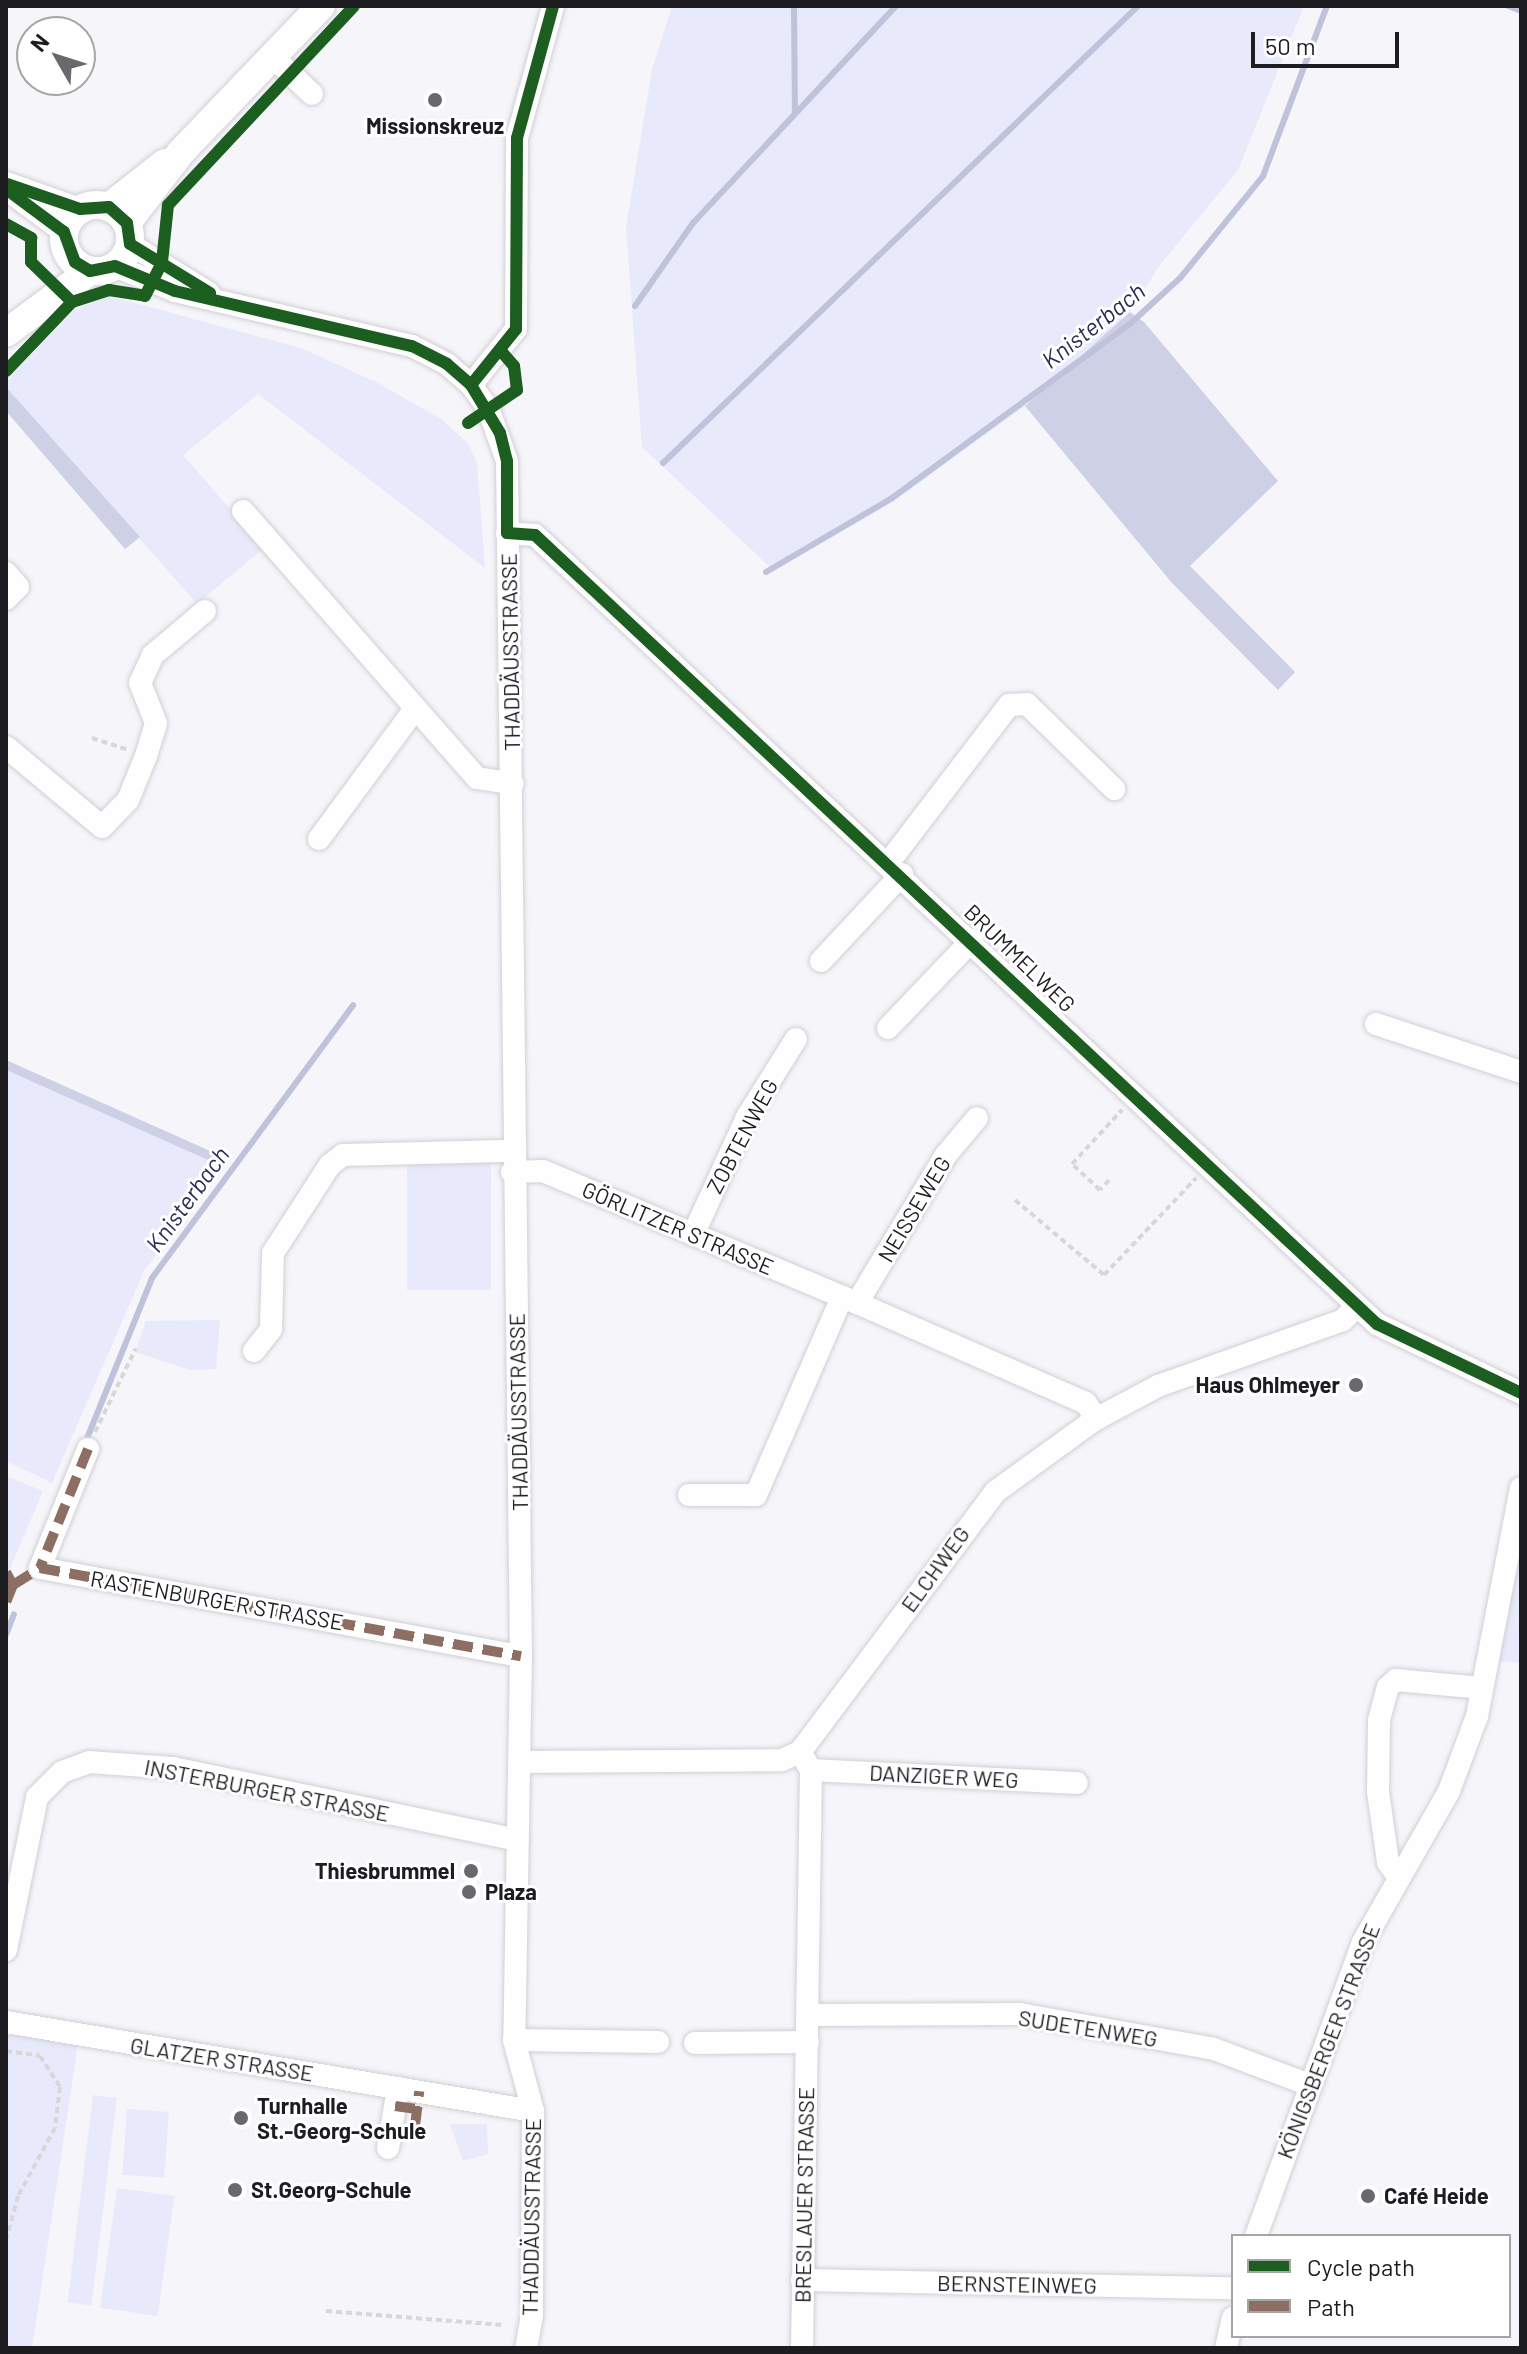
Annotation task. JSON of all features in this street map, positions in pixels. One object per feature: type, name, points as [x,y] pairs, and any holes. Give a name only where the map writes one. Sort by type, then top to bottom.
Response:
[{"type":"main road","points":[[12,327],[114,242],[181,152],[321,6]]},
{"type":"main road","points":[[70,230],[114,242]]},
{"type":"main road","points":[[70,230],[114,242]]},
{"type":"main road","points":[[12,327],[70,230]]},
{"type":"street","points":[[471,385],[516,329],[517,138],[553,6]]},
{"type":"street","points":[[272,56],[312,94]]},
{"type":"street","points":[[6,186],[70,230]]},
{"type":"street","name":"THADDÄUSSTRASSE","points":[[114,242],[175,291],[412,346],[447,364],[471,385],[488,408],[504,447],[513,784],[512,1161],[521,1656],[514,2040],[533,2111],[532,2315],[526,2348]]},
{"type":"street","name":"THADDÄUSSTRASSE","points":[[243,511],[477,778],[513,784]]},
{"type":"street","name":"BRUMMELWEG","points":[[507,533],[535,535],[896,868],[1377,1324],[1521,1393]]},
{"type":"street","points":[[6,573],[18,587],[6,599]]},
{"type":"street","points":[[6,747],[102,827],[128,800],[156,723],[140,683],[153,655],[205,611]]},
{"type":"street","points":[[821,961],[896,868],[1009,705],[1027,704],[1114,789]]},
{"type":"street","points":[[319,839],[415,709]]},
{"type":"street","points":[[888,1028],[972,940]]},
{"type":"street","points":[[1376,1024],[1521,1072]]},
{"type":"street","name":"ZOBTENWEG","points":[[693,1235],[747,1117],[796,1039]]},
{"type":"street","name":"NEISSEWEG","points":[[850,1300],[946,1155],[977,1118]]},
{"type":"street","name":"GÖRLITZER STRASSE","points":[[254,1351],[271,1329],[273,1253],[343,1155],[512,1161],[543,1171],[850,1300],[1086,1403],[1096,1419]]},
{"type":"street","points":[[689,1495],[756,1495],[850,1300]]},
{"type":"street","name":"ELCHWEG","points":[[806,1761],[995,1492],[1096,1419],[1158,1386],[1343,1320],[1357,1306]]},
{"type":"street","name":"RASTENBURGER STRASSE","points":[[88,1449],[40,1568],[521,1656]]},
{"type":"street","name":"KÖNIGSBERGER STRASSE","points":[[1257,2234],[1363,1942],[1449,1791],[1477,1716],[1521,1488]]},
{"type":"street","points":[[1398,1876],[1388,1862],[1378,1792],[1379,1720],[1388,1687],[1396,1680],[1482,1688]]},
{"type":"street","points":[[520,1762],[806,1761]]},
{"type":"street","name":"DANZIGER WEG","points":[[806,1761],[1077,1783]]},
{"type":"street","name":"BRESLAUER STRASSE","points":[[802,2348],[810,2015],[806,1761]]},
{"type":"street","name":"INSTERBURGER STRASSE","points":[[6,1950],[37,1797],[62,1772],[89,1762],[173,1768],[518,1840]]},
{"type":"street","name":"SUDETENWEG","points":[[810,2015],[1020,2014],[1214,2049],[1310,2085]]},
{"type":"street","name":"GLATZER STRASSE","points":[[6,2022],[533,2111]]},
{"type":"street","points":[[514,2040],[658,2042]]},
{"type":"street","points":[[695,2043],[808,2042]]},
{"type":"street","points":[[388,2148],[398,2088]]},
{"type":"street","name":"BERNSTEINWEG","points":[[802,2280],[1231,2288]]},
{"type":"street","points":[[1226,2348],[1231,2327]]},
{"type":"path","points":[[92,738],[146,756]]},
{"type":"path","points":[[1109,1180],[1100,1190],[1072,1164],[1135,1096]]},
{"type":"path","points":[[1015,1200],[1104,1275],[1208,1165]]},
{"type":"path","points":[[88,1449],[136,1348]]},
{"type":"path","points":[[6,2051],[40,2056],[60,2087],[55,2128],[18,2196],[6,2240]]},
{"type":"path","points":[[326,2311],[502,2325]]},
{"type":"shaded area","points":[[672,6],[1304,6],[1238,170],[1160,265],[1130,312],[1025,406],[893,502],[774,571],[642,447],[626,227],[652,70]]},
{"type":"shaded area","points":[[109,296],[301,348],[376,382],[441,419],[468,443],[477,463],[485,568],[258,394],[183,455],[264,548],[197,604],[6,387],[6,379],[72,311]]},
{"type":"shaded area","points":[[1130,312],[1144,322],[1278,481],[1190,566],[1295,672],[1278,690],[1172,583],[1025,406]]},
{"type":"shaded area","points":[[6,387],[140,537],[125,549],[6,411]]},
{"type":"shaded area","points":[[6,1060],[227,1158],[223,1167],[6,1070]]},
{"type":"shaded area","points":[[6,1069],[223,1163],[144,1271],[52,1483],[6,1461]]},
{"type":"shaded area","points":[[407,1158],[491,1158],[491,1290],[407,1290]]},
{"type":"shaded area","points":[[220,1320],[216,1369],[190,1370],[135,1352],[146,1321]]},
{"type":"shaded area","points":[[6,1476],[43,1491],[9,1571],[6,1565]]},
{"type":"shaded area","points":[[1521,1530],[1521,1663],[1499,1661]]},
{"type":"shaded area","points":[[6,2034],[78,2044],[32,2348],[6,2348]]},
{"type":"shaded area","points":[[93,2095],[117,2098],[91,2305],[68,2302]]},
{"type":"shaded area","points":[[127,2109],[169,2112],[164,2178],[122,2175]]},
{"type":"shaded area","points":[[450,2124],[487,2124],[488,2154],[463,2161]]},
{"type":"shaded area","points":[[117,2188],[174,2196],[158,2316],[100,2308]]},
{"type":"waterway","points":[[794,6],[795,113]]},
{"type":"waterway","points":[[635,306],[693,223],[896,6]]},
{"type":"waterway","points":[[663,463],[1138,6]]},
{"type":"waterway","name":"Knisterbach","points":[[766,572],[892,498],[1131,323],[1181,277],[1263,176],[1327,6]]},
{"type":"waterway","points":[[1508,6],[1521,11]]},
{"type":"waterway","name":"Knisterbach","points":[[88,1436],[152,1278],[353,1005]]},
{"type":"waterway","name":"Knisterbach","points":[[6,1635],[14,1614]]},
{"type":"marked path","points":[[88,1449],[40,1568],[521,1656]]},
{"type":"marked path","points":[[13,1585],[40,1568]]},
{"type":"marked path","points":[[6,1572],[13,1585],[6,1602]]},
{"type":"marked path","points":[[415,2126],[419,2091]]},
{"type":"marked path","points":[[395,2106],[417,2109]]},
{"type":"cycle path","points":[[6,371],[72,302],[109,290],[145,296],[162,262],[168,205],[354,6]]},
{"type":"cycle path","points":[[471,385],[516,329],[517,138],[553,6]]},
{"type":"cycle path","points":[[7,184],[80,209],[109,207],[127,223],[130,244],[210,293]]},
{"type":"cycle path","points":[[6,189],[64,232],[75,262],[90,271],[115,266],[175,291],[412,346],[447,364],[471,385],[500,433],[507,461],[507,533],[535,535],[1377,1324],[1521,1393]]},
{"type":"cycle path","points":[[6,224],[31,238],[31,262],[72,302]]},
{"type":"cycle path","points":[[468,423],[517,390],[514,366],[501,351]]},
{"type":"place","name":"Missionskreuz","points":[[435,100]]},
{"type":"place","name":"Haus Ohlmeyer","points":[[1356,1385]]},
{"type":"place","name":"Thiesbrummel","points":[[471,1871]]},
{"type":"place","name":"Plaza","points":[[469,1892]]},
{"type":"place","name":"Turnhalle St.-Georg-Schule","points":[[241,2118]]},
{"type":"place","name":"St.Georg-Schule","points":[[235,2190]]},
{"type":"place","name":"Café Heide","points":[[1368,2196]]}]
